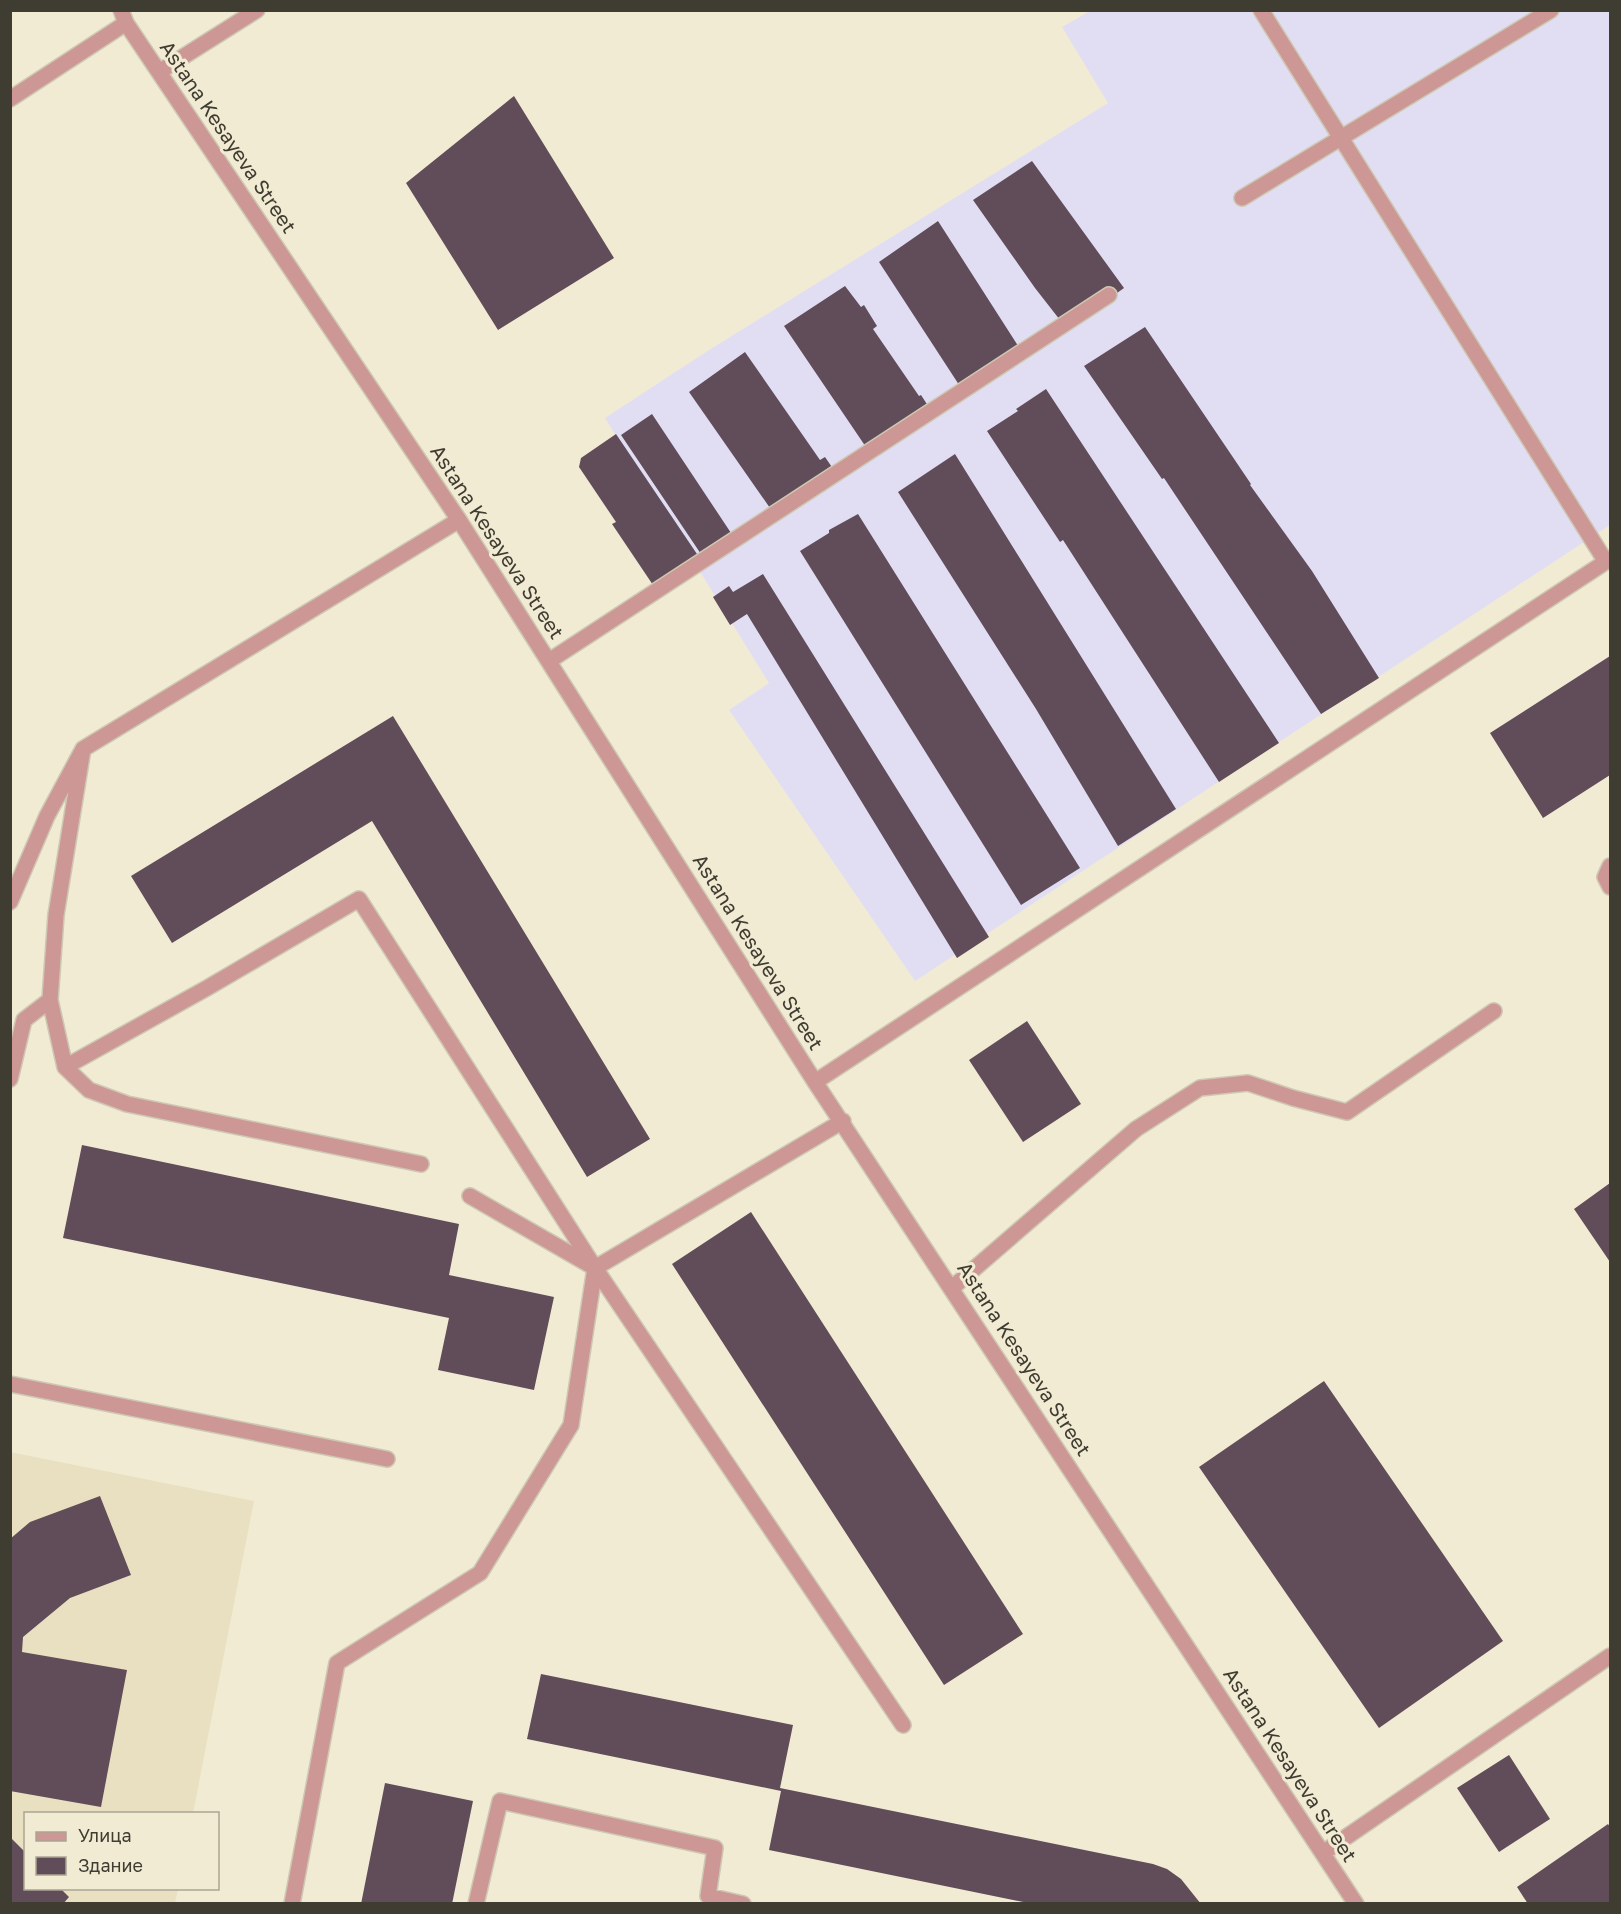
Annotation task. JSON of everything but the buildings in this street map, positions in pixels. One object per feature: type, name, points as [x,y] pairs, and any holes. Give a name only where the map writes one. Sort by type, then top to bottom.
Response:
[{"type":"street","points":[[159,72],[256,10]]},
{"type":"street","points":[[815,1082],[1608,561],[1261,10]]},
{"type":"street","points":[[1242,198],[1551,10]]},
{"type":"street","points":[[10,99],[123,17]]},
{"type":"street","name":"Astana Kesayeva Street","points":[[123,17],[459,520],[815,1082],[843,1121],[1356,1904]]},
{"type":"street","points":[[549,661],[1109,295]]},
{"type":"street","points":[[10,902],[48,816],[83,749],[459,520]]},
{"type":"street","points":[[83,749],[56,915],[50,1000],[65,1067],[89,1090],[127,1104],[421,1164]]},
{"type":"street","points":[[1611,866],[1605,877],[1611,887]]},
{"type":"street","points":[[65,1067],[207,988],[359,899],[595,1268],[903,1725]]},
{"type":"street","points":[[10,1079],[24,1020],[50,1000]]},
{"type":"street","points":[[952,1288],[1136,1129],[1200,1088],[1248,1083],[1347,1112],[1494,1011]]},
{"type":"street","points":[[595,1268],[843,1121]]},
{"type":"street","points":[[470,1196],[595,1268]]},
{"type":"street","points":[[292,1904],[337,1663],[480,1573],[571,1425],[595,1268]]},
{"type":"street","points":[[10,1384],[387,1459]]},
{"type":"street","points":[[1323,1853],[1611,1656]]},
{"type":"street","points":[[476,1904],[500,1801],[715,1848],[708,1896],[743,1904]]},
{"type":"shaded area","points":[[1090,11],[1610,11],[1610,525],[915,981],[729,710],[769,683],[605,418],[709,350],[1108,103],[1062,27]]},
{"type":"shaded area","points":[[10,1452],[254,1501],[193,1812],[24,1812],[24,1890],[178,1890],[175,1903],[11,1903]]}]
